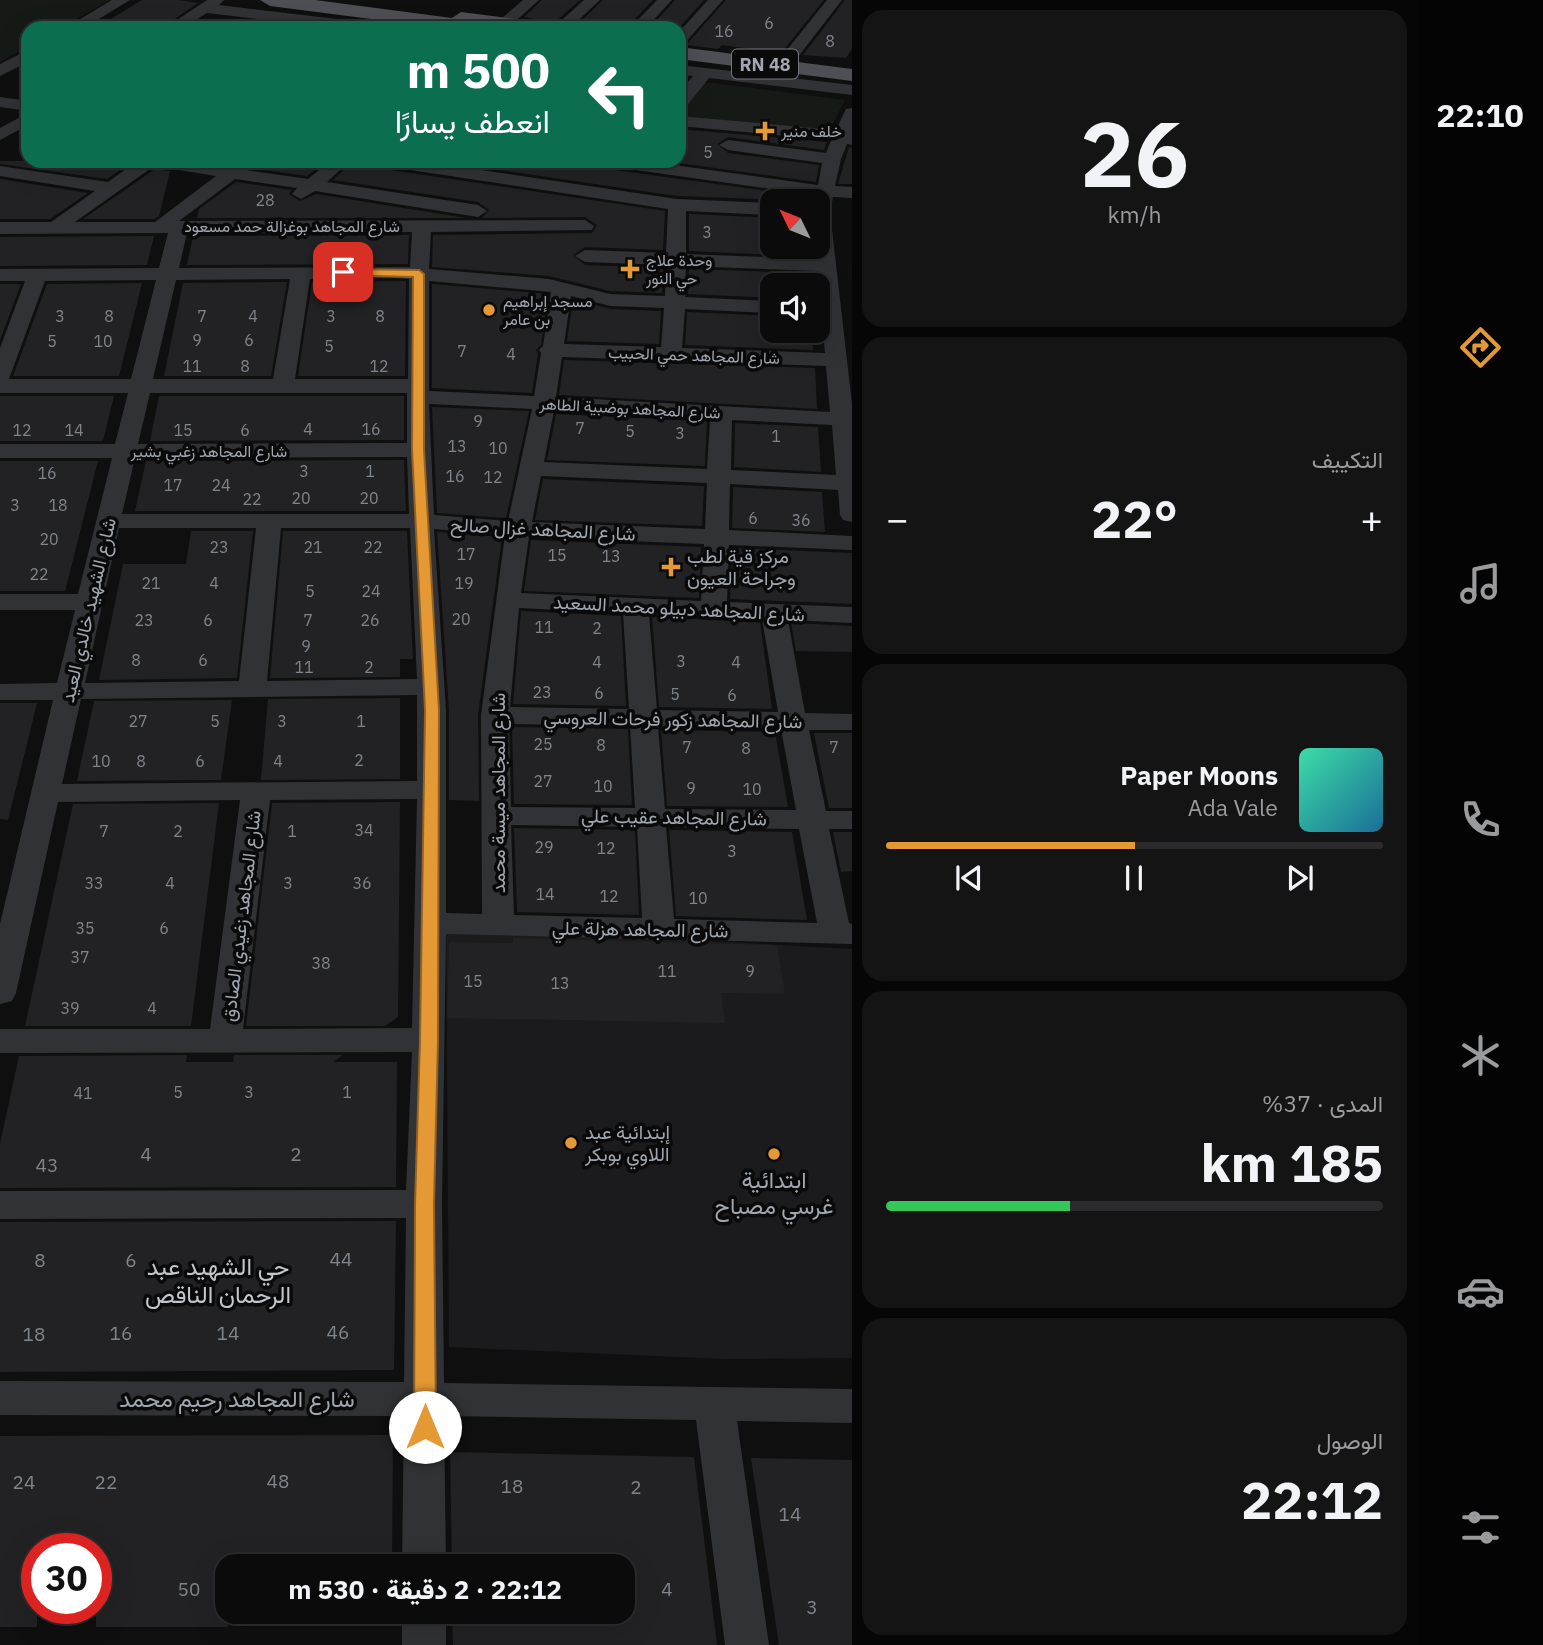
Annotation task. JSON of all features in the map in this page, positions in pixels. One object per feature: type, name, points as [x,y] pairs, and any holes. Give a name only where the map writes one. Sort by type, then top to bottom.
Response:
[{"type":"main road","points":[[332,0],[464,21]]},
{"type":"main road","points":[[270,9],[352,21]]},
{"type":"main road","name":"RN 48","points":[[686,47],[852,66]]},
{"type":"main road","name":"RN 48","points":[[686,54],[852,75]]},
{"type":"street","points":[[85,21],[123,0]]},
{"type":"street","points":[[503,21],[533,0]]},
{"type":"street","points":[[569,21],[593,0]]},
{"type":"street","points":[[645,21],[665,0]]},
{"type":"street","points":[[686,33],[716,0]]},
{"type":"street","points":[[788,59],[835,0]]},
{"type":"street","points":[[184,21],[211,4],[270,9],[319,21]]},
{"type":"street","points":[[0,71],[21,59]]},
{"type":"street","points":[[686,71],[852,90]]},
{"type":"street","points":[[686,96],[704,74]]},
{"type":"street","points":[[0,102],[21,105]]},
{"type":"street","points":[[824,189],[831,159],[846,138],[852,113]]},
{"type":"street","points":[[0,136],[21,122]]},
{"type":"street","points":[[686,122],[846,138]]},
{"type":"street","points":[[698,206],[756,128]]},
{"type":"street","points":[[0,136],[21,140]]},
{"type":"street","points":[[692,140],[831,159]]},
{"type":"street","points":[[10,190],[43,168]]},
{"type":"street","points":[[56,227],[139,168]]},
{"type":"street","points":[[199,168],[478,211]]},
{"type":"street","points":[[170,227],[237,168]]},
{"type":"street","points":[[262,226],[333,168]]},
{"type":"street","points":[[360,226],[427,168]]},
{"type":"street","points":[[451,168],[509,180],[677,205],[760,209]]},
{"type":"street","points":[[462,226],[522,168]]},
{"type":"street","points":[[585,226],[602,194],[625,168]]},
{"type":"street","points":[[662,168],[719,177],[763,189]]},
{"type":"street","points":[[0,171],[111,188]]},
{"type":"street","points":[[830,202],[852,193]]},
{"type":"street","points":[[671,354],[677,205]]},
{"type":"street","points":[[422,226],[419,274],[418,450],[431,687],[432,790],[425,1204],[424,1554]]},
{"type":"street","name":"شارع المجاهد بوغزالة حمد مسعود","points":[[0,228],[585,226]]},
{"type":"street","name":"شارع المجاهد ميسة محمد","points":[[498,925],[495,715],[507,600],[518,530],[544,404],[550,350],[585,256],[585,226]]},
{"type":"street","name":"شارع الشهيد خالدي العيد","points":[[0,993],[9,912],[48,793],[89,602],[168,274],[170,227]]},
{"type":"street","points":[[585,256],[826,265]]},
{"type":"street","points":[[826,273],[828,259]]},
{"type":"street","points":[[283,386],[301,272]]},
{"type":"street","points":[[0,275],[301,272],[419,274],[573,291],[610,300],[760,307]]},
{"type":"street","points":[[0,377],[37,275]]},
{"type":"street","points":[[830,331],[838,360],[841,419],[852,515]]},
{"type":"street","name":"شارع المجاهد حمي الحبيب","points":[[550,350],[838,360]]},
{"type":"street","name":"شارع المجاهد بوضبية الطاهر","points":[[0,386],[283,386],[420,392],[544,404],[841,419]]},
{"type":"street","points":[[714,609],[721,413]]},
{"type":"street","name":"شارع المجاهد زغبي بشير","points":[[0,451],[418,450]]},
{"type":"street","points":[[530,468],[849,483]]},
{"type":"street","name":"شارع المجاهد غزال صالح","points":[[108,521],[421,522],[518,530],[852,543]]},
{"type":"street","points":[[253,690],[269,522]]},
{"type":"street","name":"شارع المجاهد دبيلو محمد السعيد","points":[[507,600],[852,615]]},
{"type":"street","points":[[0,602],[89,602]]},
{"type":"street","points":[[635,605],[659,929]]},
{"type":"street","points":[[774,612],[813,819],[843,933]]},
{"type":"street","points":[[0,692],[431,687]]},
{"type":"street","name":"شارع المجاهد زكور فرحات العروسي","points":[[495,715],[852,722]]},
{"type":"street","points":[[48,793],[432,790]]},
{"type":"street","name":"شارع المجاهد زغيدي الصادق","points":[[225,1041],[256,791]]},
{"type":"street","name":"شارع المجاهد عقيب علي","points":[[496,816],[852,820]]},
{"type":"street","name":"شارع المجاهد هزلة علي","points":[[429,923],[843,933]]},
{"type":"street","points":[[0,1041],[429,1040]]},
{"type":"street","points":[[0,1205],[425,1204]]},
{"type":"street","name":"شارع المجاهد رحيم محمد","points":[[0,1398],[425,1399],[852,1406]]},
{"type":"street","points":[[714,1405],[747,1645]]},
{"type":"street","points":[[424,1624],[424,1645]]},
{"type":"shaded area","points":[[0,0],[110,0],[72,21],[21,21],[21,50],[0,62]]},
{"type":"shaded area","points":[[705,82],[845,100],[828,133],[686,120],[686,105]]},
{"type":"shaded area","name":"إبتدائية عبد اللاوي بوبكر","points":[[446,926],[852,949],[852,1358],[723,1359],[449,1347]]},
{"type":"building","points":[[142,0],[198,3],[172,21],[109,20]]},
{"type":"building","points":[[542,0],[580,0],[556,21],[524,17]]},
{"type":"building","points":[[603,0],[653,0],[633,21],[581,21]]},
{"type":"building","points":[[675,0],[704,0],[685,21],[656,21]]},
{"type":"building","points":[[726,0],[824,0],[781,53],[722,45],[718,49],[686,45]]},
{"type":"building","points":[[845,0],[852,0],[852,49],[846,58],[803,55]]},
{"type":"building","points":[[686,130],[827,142],[824,150],[728,137],[717,144],[728,153],[819,165],[816,182],[686,164]]},
{"type":"building","points":[[849,147],[852,148],[852,184],[838,184]]},
{"type":"building","points":[[0,161],[21,161],[21,167],[0,164]]},
{"type":"building","points":[[29,168],[123,168],[107,179]]},
{"type":"building","points":[[251,168],[317,168],[307,176]]},
{"type":"building","points":[[346,168],[383,168],[665,211],[663,250],[585,247],[573,255],[585,265],[663,268],[662,293],[610,291],[549,276],[432,267],[433,235],[592,233],[597,225],[585,217],[482,218],[489,210],[478,202],[333,180]]},
{"type":"building","points":[[486,168],[606,168],[760,190],[760,199],[677,196]]},
{"type":"building","points":[[155,169],[170,171],[159,216],[154,219],[83,219]]},
{"type":"building","points":[[0,179],[88,193],[50,219],[0,219]]},
{"type":"building","points":[[236,182],[292,190],[289,194],[300,201],[316,194],[466,218],[197,218],[199,209]]},
{"type":"building","points":[[689,214],[760,217],[760,254],[689,251]]},
{"type":"building","points":[[409,235],[408,264],[187,265],[193,236]]},
{"type":"building","points":[[154,236],[147,265],[0,266],[0,237]]},
{"type":"building","points":[[689,269],[809,273],[760,273],[760,297],[688,294]]},
{"type":"building","points":[[406,281],[405,376],[298,376],[312,282]]},
{"type":"building","points":[[287,282],[271,376],[164,376],[183,283]]},
{"type":"building","points":[[142,283],[119,376],[13,376],[47,284]]},
{"type":"building","points":[[0,284],[21,284],[0,340]]},
{"type":"building","points":[[432,284],[548,294],[541,345],[536,350],[538,354],[532,393],[432,388]]},
{"type":"building","points":[[573,299],[610,309],[661,311],[659,344],[567,341]]},
{"type":"building","points":[[687,312],[760,315],[760,343],[813,343],[813,350],[685,345]]},
{"type":"building","points":[[564,360],[815,368],[817,409],[559,395]]},
{"type":"building","points":[[0,396],[114,396],[103,441],[0,441]]},
{"type":"building","points":[[159,396],[404,396],[404,440],[150,441]]},
{"type":"building","points":[[432,407],[529,411],[506,518],[437,513]]},
{"type":"building","points":[[556,414],[707,421],[705,466],[547,460]]},
{"type":"building","points":[[735,423],[818,427],[821,472],[734,467]]},
{"type":"building","points":[[404,460],[406,511],[135,511],[146,461]]},
{"type":"building","points":[[0,461],[98,461],[65,591],[0,591]]},
{"type":"building","points":[[543,479],[704,486],[702,526],[535,520]]},
{"type":"building","points":[[733,487],[822,492],[825,532],[732,528]]},
{"type":"building","points":[[191,531],[253,531],[237,678],[99,680],[123,564],[186,564]]},
{"type":"building","points":[[283,531],[407,531],[413,659],[400,659],[400,677],[270,678]]},
{"type":"building","points":[[437,532],[502,537],[478,715],[479,801],[449,800],[449,710]]},
{"type":"building","points":[[531,540],[701,547],[699,598],[524,591]]},
{"type":"building","points":[[732,548],[852,553],[852,604],[730,599]]},
{"type":"building","points":[[521,611],[621,616],[626,706],[513,704]]},
{"type":"building","points":[[652,617],[760,622],[772,709],[659,707]]},
{"type":"building","points":[[791,623],[852,626],[852,652],[796,651]]},
{"type":"building","points":[[400,698],[400,779],[261,780],[268,699]]},
{"type":"building","points":[[232,700],[221,780],[77,781],[94,701]]},
{"type":"building","points":[[0,703],[37,703],[8,820],[0,819]]},
{"type":"building","points":[[512,727],[628,729],[632,805],[514,804]]},
{"type":"building","points":[[661,730],[775,732],[788,807],[667,806]]},
{"type":"building","points":[[814,733],[852,733],[852,808],[829,808]]},
{"type":"building","points":[[400,802],[398,1017],[385,1026],[246,1026],[272,803]]},
{"type":"building","points":[[219,803],[191,1026],[25,1026],[73,804]]},
{"type":"building","points":[[514,828],[635,830],[639,915],[517,912]]},
{"type":"building","points":[[669,830],[792,832],[807,920],[676,916]]},
{"type":"building","points":[[833,832],[852,832],[852,871],[841,872]]},
{"type":"building","points":[[513,938],[777,945],[785,994],[721,993],[725,1023],[447,1018],[449,942],[513,943]]},
{"type":"building","points":[[187,1055],[186,1062],[233,1062],[234,1055],[343,1055],[333,1062],[397,1062],[396,1187],[0,1188],[0,1144],[19,1056]]},
{"type":"building","points":[[396,1221],[394,1370],[0,1372],[0,1222]]},
{"type":"building","points":[[393,1435],[392,1554],[215,1554],[215,1624],[228,1624],[228,1627],[96,1627],[96,1624],[112,1624],[112,1533],[21,1533],[21,1624],[37,1624],[37,1627],[0,1627],[0,1436]]},
{"type":"building","points":[[450,1452],[694,1457],[717,1645],[453,1645],[452,1624],[635,1624],[635,1554],[452,1554]]},
{"type":"building","points":[[751,1458],[852,1460],[852,1645],[779,1645]]},
{"type":"place","name":"خلف منير","points":[[765,131]]},
{"type":"place","name":"وحدة علاج حي النور","points":[[630,269]]},
{"type":"place","name":"مسجد إبراهيم بن عامر","points":[[489,310]]},
{"type":"place","name":"مركز قية لطب وجراحة العيون","points":[[671,567]]},
{"type":"place","name":"إبتدائية عبد اللاوي بوبكر","points":[[571,1143]]},
{"type":"place","name":"ابتدائية غرسي مصباح","points":[[774,1154]]},
{"type":"district","name":"حي الشهيد عبد الرحمان الناقص","points":[[218,1280]]},
{"type":"route","points":[[343,272],[419,274],[418,450],[432,710],[425,1204],[425,1427]]}]
